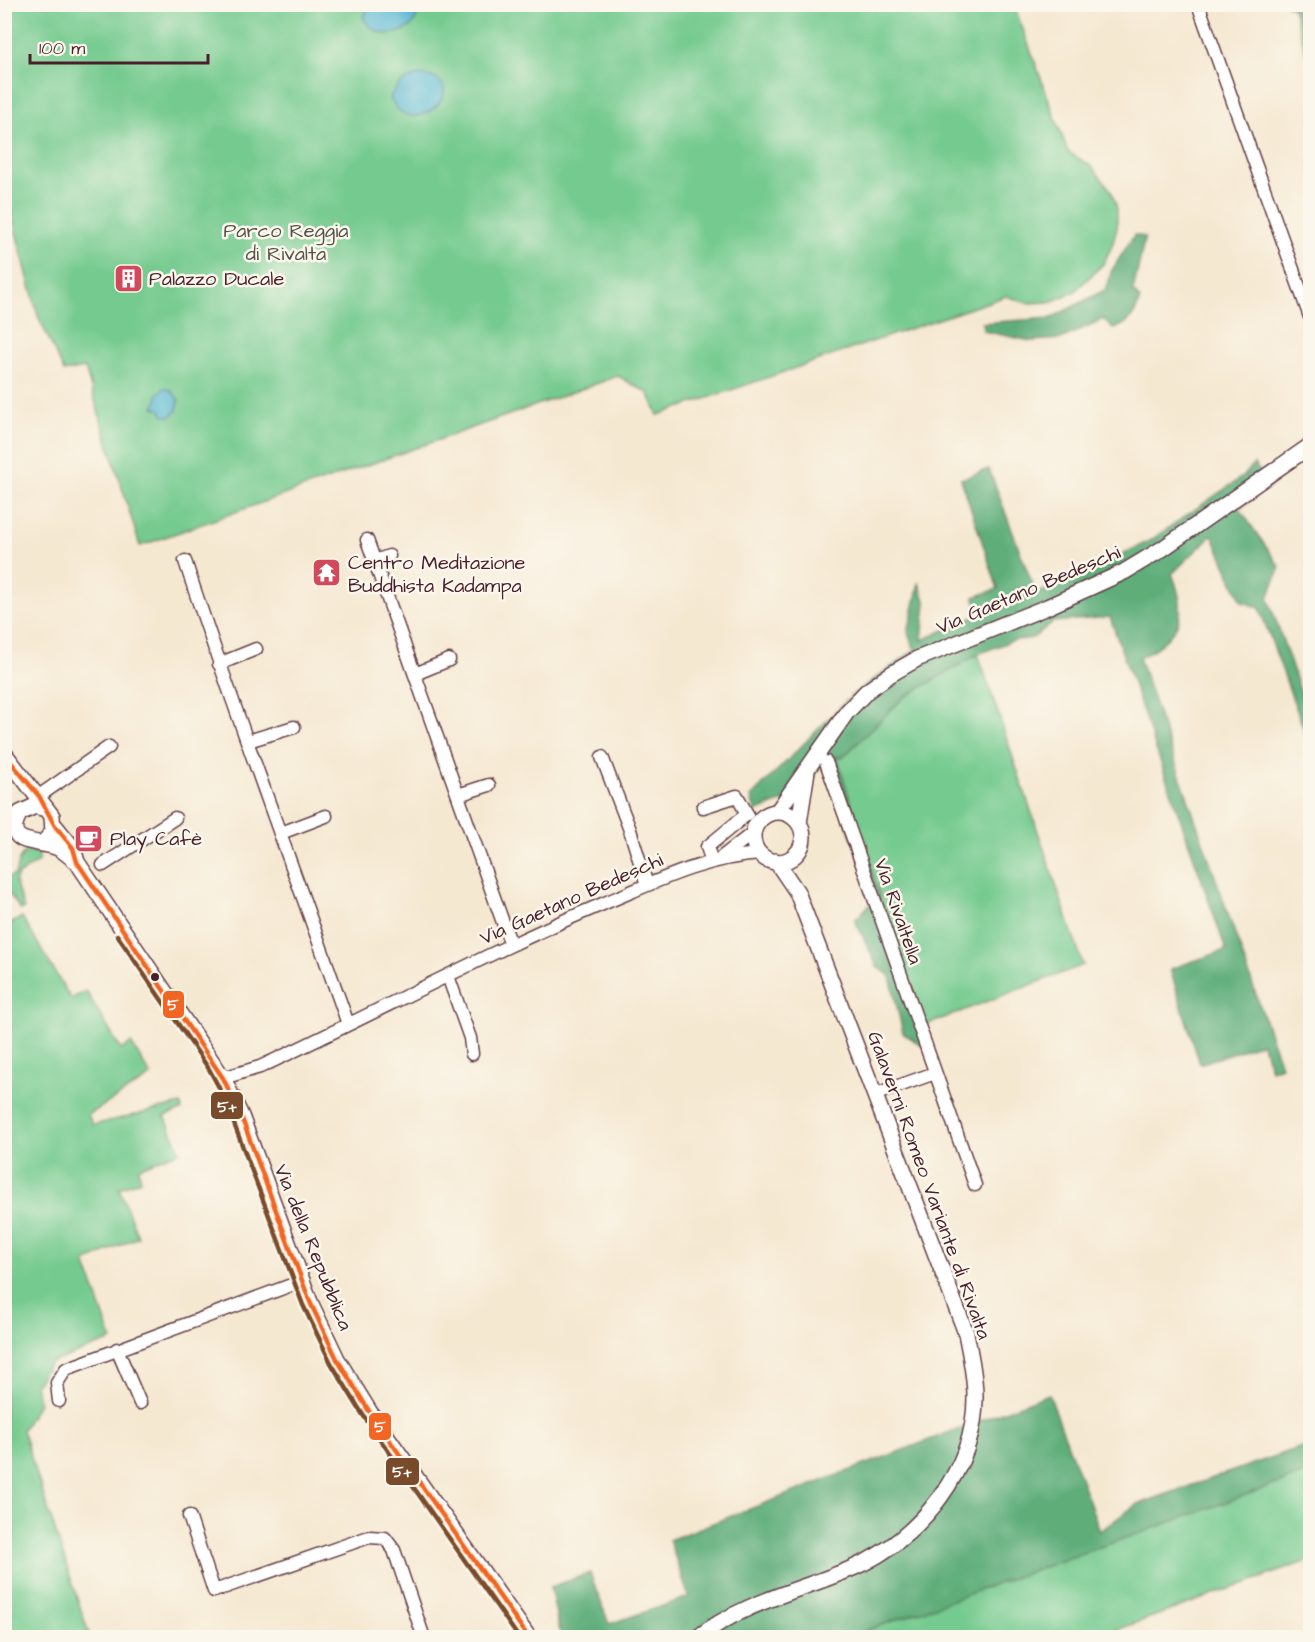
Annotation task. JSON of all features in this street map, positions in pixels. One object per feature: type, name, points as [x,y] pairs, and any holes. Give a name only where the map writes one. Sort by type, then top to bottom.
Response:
[{"type":"main road","name":"Via Gaetano Bedeschi","points":[[777,812],[847,712],[867,691],[891,674],[917,659],[1047,607],[1124,572],[1162,549],[1311,446]]},
{"type":"main road","name":"Via della Repubblica","points":[[4,753],[52,816],[54,826],[73,848],[77,862],[223,1078],[241,1116],[302,1281],[346,1376],[529,1638]]},
{"type":"main road","name":"Via Gaetano Bedeschi","points":[[799,823],[808,766]]},
{"type":"main road","name":"Via della Repubblica","points":[[17,770],[15,821],[19,836],[23,841],[32,844],[42,843],[59,849],[77,862]]},
{"type":"main road","points":[[15,821],[42,802]]},
{"type":"main road","points":[[777,812],[791,816],[799,823],[803,838],[797,852],[791,858],[776,861],[761,854],[756,848],[754,832],[761,819],[777,812]]},
{"type":"main road","points":[[42,843],[51,837],[54,826]]},
{"type":"main road","points":[[4,842],[23,841]]},
{"type":"main road","name":"Galaverni Romeo Variante di Rivalta","points":[[797,852],[797,892]]},
{"type":"main road","name":"Galaverni Romeo Variante di Rivalta","points":[[698,1638],[739,1612],[857,1566],[880,1554],[927,1515],[941,1496],[962,1460],[973,1420],[975,1398],[966,1333],[797,892],[776,861]]},
{"type":"street","points":[[1198,4],[1311,317]]},
{"type":"street","points":[[367,540],[511,945]]},
{"type":"street","points":[[375,561],[389,556]]},
{"type":"street","points":[[184,561],[348,1024]]},
{"type":"street","points":[[219,664],[256,649]]},
{"type":"street","points":[[415,674],[449,660]]},
{"type":"street","points":[[248,741],[294,727]]},
{"type":"street","points":[[42,802],[109,747]]},
{"type":"street","points":[[602,757],[630,830],[647,885]]},
{"type":"street","name":"Via Rivaltella","points":[[826,762],[975,1185]]},
{"type":"street","points":[[458,795],[489,785]]},
{"type":"street","points":[[703,807],[737,796],[747,814],[707,847],[715,861]]},
{"type":"street","points":[[281,834],[326,816]]},
{"type":"street","points":[[103,865],[175,818]]},
{"type":"street","name":"Via Gaetano Bedeschi","points":[[715,861],[754,832]]},
{"type":"street","name":"Via Gaetano Bedeschi","points":[[223,1078],[260,1067],[511,945],[647,885],[715,861],[761,854]]},
{"type":"street","points":[[448,976],[470,1038],[472,1054]]},
{"type":"street","points":[[876,1094],[935,1073]]},
{"type":"street","points":[[59,1401],[57,1383],[61,1373],[117,1349],[302,1281]]},
{"type":"street","points":[[117,1349],[140,1403]]},
{"type":"street","points":[[189,1516],[213,1591],[369,1537],[385,1538],[394,1550],[424,1638]]},
{"type":"green space","name":"Parco Reggia di Rivalta","points":[[4,5],[1014,5],[1068,152],[1091,166],[1111,190],[1117,208],[1117,228],[1112,246],[1103,264],[1074,292],[1050,302],[1027,303],[1006,296],[658,415],[648,393],[618,376],[140,546],[85,368],[64,372],[38,316],[5,190]]},
{"type":"green space","points":[[1286,5],[1310,5],[1310,66],[1293,8]]},
{"type":"green space","points":[[1134,235],[1145,237],[1133,291],[1140,299],[1128,322],[1113,329],[1103,319],[1061,339],[1031,341],[983,331],[982,323],[1051,318],[1105,290],[1112,270]]},
{"type":"green space","points":[[1254,464],[1271,486],[1239,508],[1280,567],[1268,598],[1310,719],[1310,746],[1259,607],[1242,602],[1212,535],[1172,574],[1180,602],[1180,614],[1172,634],[1139,658],[1281,1066],[1271,1070],[1262,1043],[1200,1064],[1170,969],[1226,950],[1110,617],[1053,622],[1033,638],[1011,641],[978,654],[903,698],[842,758],[836,756],[926,1048],[903,1033],[890,976],[877,966],[855,920],[874,900],[825,762],[793,797],[755,812],[751,797],[853,694],[915,650],[908,633],[919,583],[926,603],[922,640],[981,614],[974,597],[998,589],[961,479],[989,469],[1036,594],[1148,542],[1245,475]]},
{"type":"green space","points":[[978,654],[1083,965],[920,1027],[836,755],[842,758],[903,698]]},
{"type":"green space","points":[[33,851],[39,854],[39,861],[19,874],[15,882],[24,909],[21,910],[7,891],[7,878],[15,875],[19,860],[24,853]]},
{"type":"green space","points":[[22,917],[71,999],[86,991],[121,1050],[131,1043],[151,1076],[88,1115],[93,1125],[181,1104],[182,1110],[165,1116],[180,1151],[138,1168],[141,1180],[119,1188],[138,1237],[85,1262],[112,1340],[50,1363],[35,1385],[39,1403],[22,1430],[90,1637],[5,1637],[4,928]]},
{"type":"green space","points":[[1049,1394],[1100,1531],[1136,1505],[1310,1444],[1310,1472],[848,1637],[561,1637],[550,1587],[590,1573],[609,1624],[689,1597],[669,1540]]},
{"type":"green space","points":[[1310,1472],[1310,1560],[1097,1637],[848,1637]]},
{"type":"water","points":[[370,5],[415,5],[417,14],[414,22],[408,28],[389,34],[370,27],[363,17]]},
{"type":"water","points":[[419,75],[436,79],[443,87],[443,97],[436,106],[425,113],[413,116],[400,111],[390,98],[402,83]]},
{"type":"water","points":[[164,388],[171,390],[179,400],[177,411],[170,417],[163,415],[161,410],[154,407],[158,399],[157,395]]},
{"type":"transit line","name":"5","points":[[4,754],[39,796],[55,826],[73,848],[77,862],[223,1078],[241,1116],[310,1302],[337,1359],[369,1411],[529,1638]]},
{"type":"transit line","name":"5+","points":[[117,935],[209,1069],[223,1095],[303,1305],[331,1363],[363,1415],[519,1638]]},
{"type":"place","name":"Palazzo Ducale","points":[[128,278]]},
{"type":"place","name":"Centro Meditazione Buddhista Kadampa","points":[[327,573]]},
{"type":"place","name":"Play Cafè","points":[[89,838]]}]
